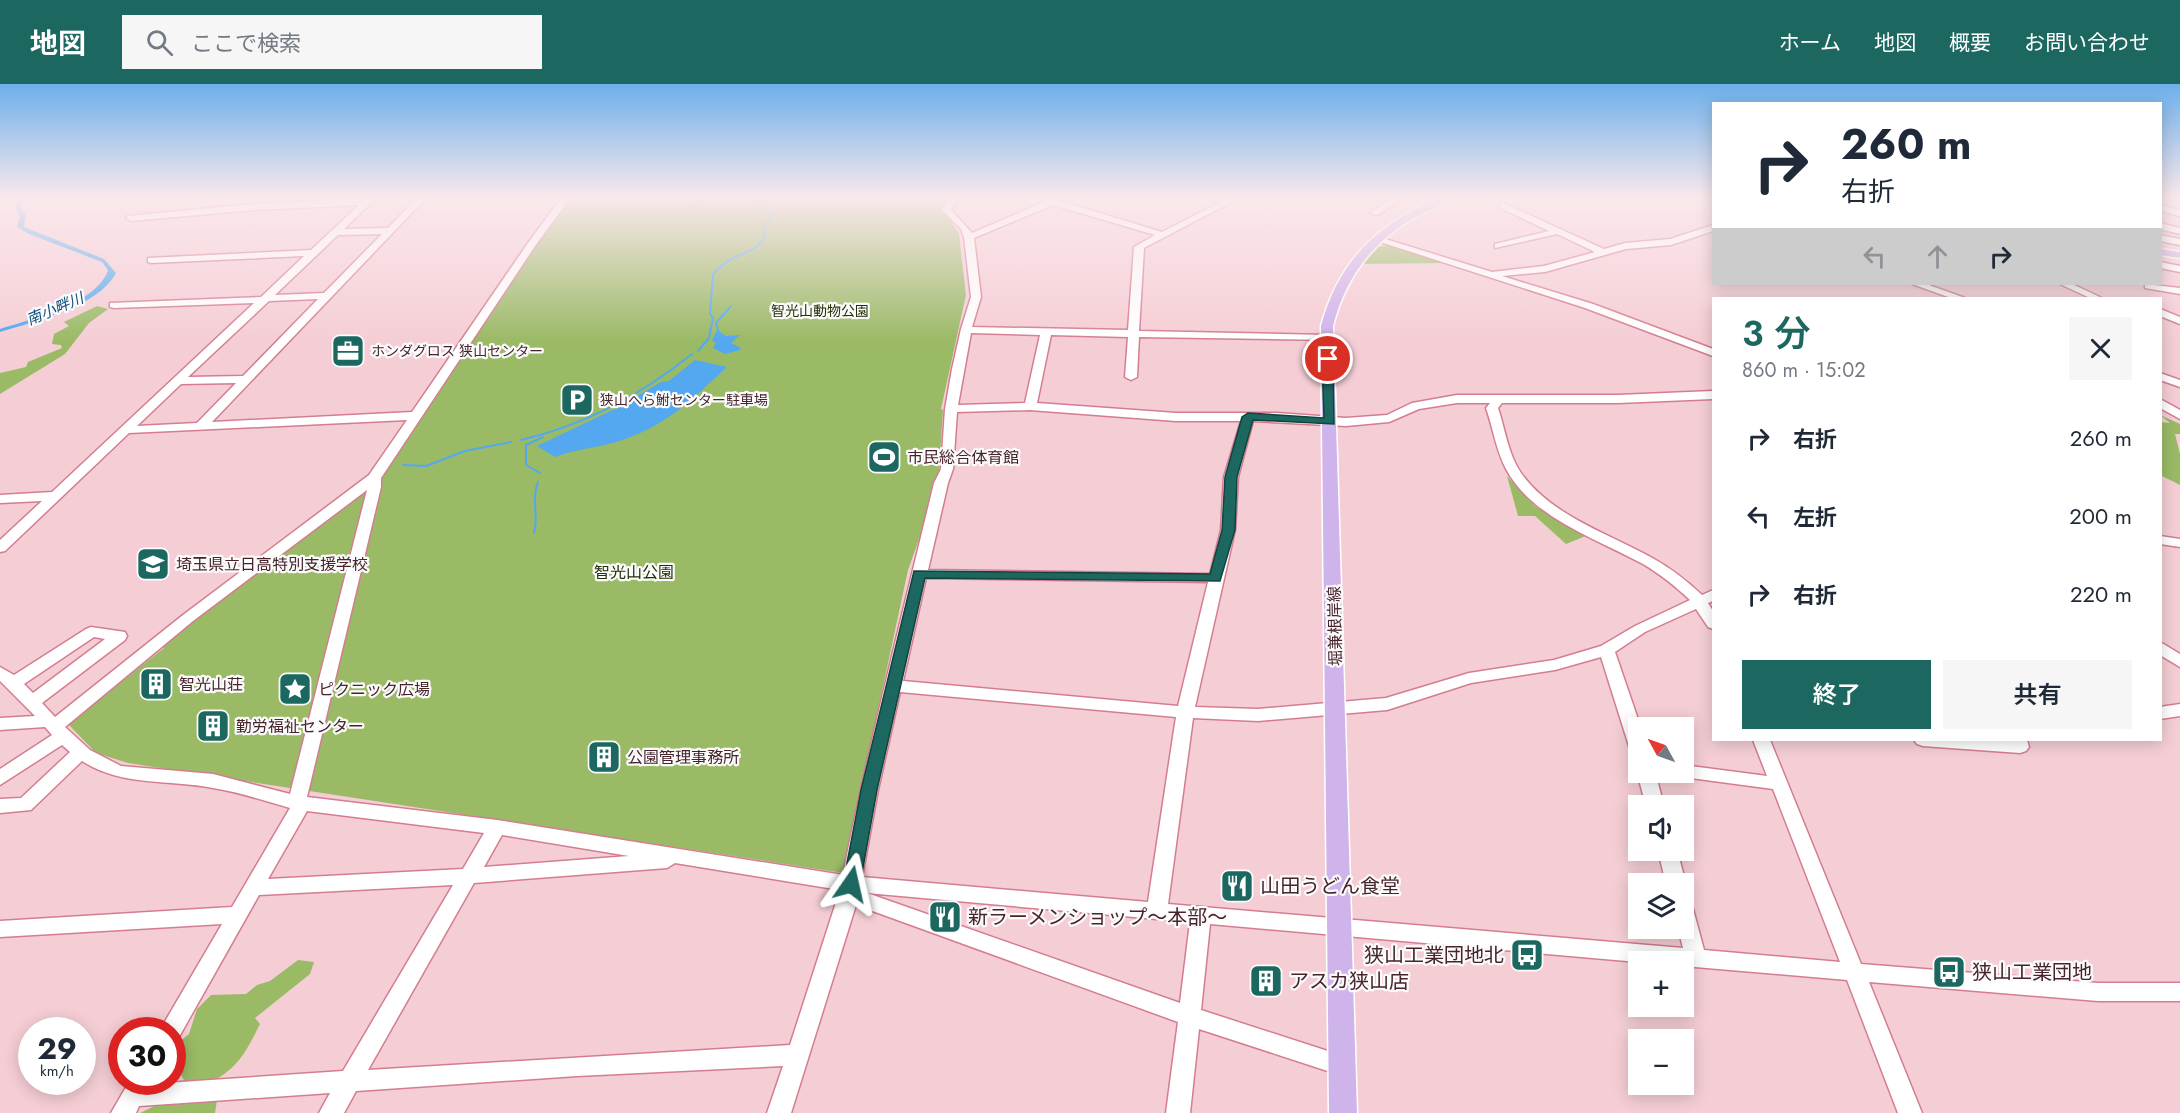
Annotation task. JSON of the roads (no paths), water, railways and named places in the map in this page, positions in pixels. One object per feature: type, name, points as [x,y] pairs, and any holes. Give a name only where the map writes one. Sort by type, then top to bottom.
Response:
[{"type":"main road","name":"堀兼根岸線","points":[[1343,1113],[1327,338],[1330,312],[1338,288],[1354,262],[1371,245]]},
{"type":"main road","points":[[2162,252],[2180,255]]},
{"type":"street","points":[[0,548],[123,430],[323,245]]},
{"type":"street","points":[[200,427],[376,245]]},
{"type":"street","points":[[0,778],[57,727],[188,618],[374,478],[414,416],[533,245]]},
{"type":"street","points":[[783,1112],[798,1054],[850,889],[869,790],[941,483],[947,469],[951,409],[966,330],[976,297],[970,245]]},
{"type":"street","points":[[1131,377],[1131,334],[1139,247],[1143,245]]},
{"type":"street","points":[[1396,245],[1631,320],[1712,353]]},
{"type":"street","points":[[1498,246],[1502,245]]},
{"type":"street","points":[[1588,245],[1603,252]]},
{"type":"street","points":[[1490,274],[1545,268],[1631,245]]},
{"type":"street","points":[[151,260],[314,254]]},
{"type":"street","points":[[2164,266],[2180,269]]},
{"type":"street","points":[[1920,285],[1957,297]]},
{"type":"street","points":[[2067,285],[2096,297]]},
{"type":"street","points":[[2148,285],[2180,291]]},
{"type":"street","points":[[2148,285],[2159,297]]},
{"type":"street","points":[[114,305],[327,296]]},
{"type":"street","points":[[2162,313],[2180,323]]},
{"type":"street","points":[[2162,321],[2180,323]]},
{"type":"street","points":[[966,330],[1327,338]]},
{"type":"street","points":[[1030,406],[1047,332]]},
{"type":"street","points":[[2162,377],[2180,384]]},
{"type":"street","points":[[178,381],[246,379]]},
{"type":"street","points":[[951,409],[1030,406],[1176,417],[1248,417],[1330,422],[1389,418],[1416,406],[1457,399],[1630,399],[1712,394]]},
{"type":"street","points":[[1497,400],[1492,408],[1508,460],[1512,471],[1527,489],[1558,513],[1706,598]]},
{"type":"street","points":[[2162,405],[2180,415]]},
{"type":"street","points":[[123,430],[414,416]]},
{"type":"street","points":[[1157,911],[1185,712],[1228,530],[1231,477],[1248,417]]},
{"type":"street","points":[[178,1017],[300,803],[374,487],[374,478]]},
{"type":"street","points":[[0,499],[55,496]]},
{"type":"street","points":[[2162,540],[2180,543]]},
{"type":"street","points":[[919,574],[1215,578]]},
{"type":"street","points":[[1706,598],[1707,610],[1712,622]]},
{"type":"street","points":[[895,686],[1185,712],[1257,715],[1387,704],[1469,678],[1555,665],[1607,650],[1640,629],[1706,598]]},
{"type":"street","points":[[33,701],[119,636],[91,632],[6,677],[33,701],[80,753],[95,763],[118,772],[213,781],[300,803],[497,827],[690,858],[850,889],[1157,911],[1853,973],[2098,992],[2180,992]]},
{"type":"street","points":[[2162,648],[2180,662]]},
{"type":"street","points":[[1607,650],[1629,717]]},
{"type":"street","points":[[2162,713],[2180,710]]},
{"type":"street","points":[[0,724],[57,727]]},
{"type":"street","points":[[1762,741],[1910,1113]]},
{"type":"street","points":[[1937,741],[2020,747],[2019,741]]},
{"type":"street","points":[[0,806],[25,805],[80,753]]},
{"type":"street","points":[[1694,772],[1781,784]]},
{"type":"street","points":[[331,1113],[497,827]]},
{"type":"street","points":[[251,888],[468,876],[690,858]]},
{"type":"street","points":[[850,889],[1189,1016],[1342,1066]]},
{"type":"street","points":[[0,929],[236,915]]},
{"type":"street","points":[[1178,1113],[1200,915]]},
{"type":"street","points":[[1691,939],[1696,958]]},
{"type":"street","points":[[133,1097],[350,1081],[798,1054]]},
{"type":"water","points":[[58,245],[69,245],[104,259],[116,273],[107,285],[81,304],[0,332],[0,329],[62,309],[91,292],[108,270],[102,262]]},
{"type":"water","points":[[717,330],[726,336],[740,335],[731,343],[741,348],[740,350],[725,354],[713,348],[716,343],[712,340]]},
{"type":"water","points":[[695,360],[727,367],[676,412],[648,430],[613,443],[555,457],[537,446],[617,408],[661,382],[669,381]]},
{"type":"waterway","points":[[710,314],[713,274],[728,261],[759,245]]},
{"type":"waterway","points":[[718,330],[716,323],[731,306]]},
{"type":"waterway","points":[[698,351],[709,338],[713,318],[711,315]]},
{"type":"waterway","points":[[521,440],[568,426],[611,407],[653,383],[692,354]]},
{"type":"waterway","points":[[540,473],[526,465],[526,445],[543,437]]},
{"type":"waterway","points":[[403,465],[426,466],[465,451],[511,442]]},
{"type":"waterway","points":[[534,533],[535,495],[538,482]]},
{"type":"place","name":"ホンダグロス 狭山センター","points":[[348,351]]},
{"type":"place","name":"狭山へら鮒センター駐車場","points":[[577,400]]},
{"type":"place","name":"市民総合体育館","points":[[884,457]]},
{"type":"place","name":"埼玉県立日高特別支援学校","points":[[153,564]]},
{"type":"place","name":"智光山荘","points":[[156,684]]},
{"type":"place","name":"ピクニック広場","points":[[295,689]]},
{"type":"place","name":"勤労福祉センター","points":[[213,726]]},
{"type":"place","name":"公園管理事務所","points":[[604,757]]},
{"type":"place","name":"山田うどん食堂","points":[[1237,886]]},
{"type":"place","name":"新ラーメンショップ～本部～","points":[[945,917]]},
{"type":"place","name":"狭山工業団地北","points":[[1527,955]]},
{"type":"place","name":"狭山工業団地","points":[[1949,972]]},
{"type":"place","name":"アスカ狭山店","points":[[1266,981]]},
{"type":"water label","name":"南小畔川","points":[[55,309]]},
{"type":"park label","name":"智光山動物公園","points":[[820,311]]},
{"type":"park label","name":"智光山公園","points":[[634,572]]}]
